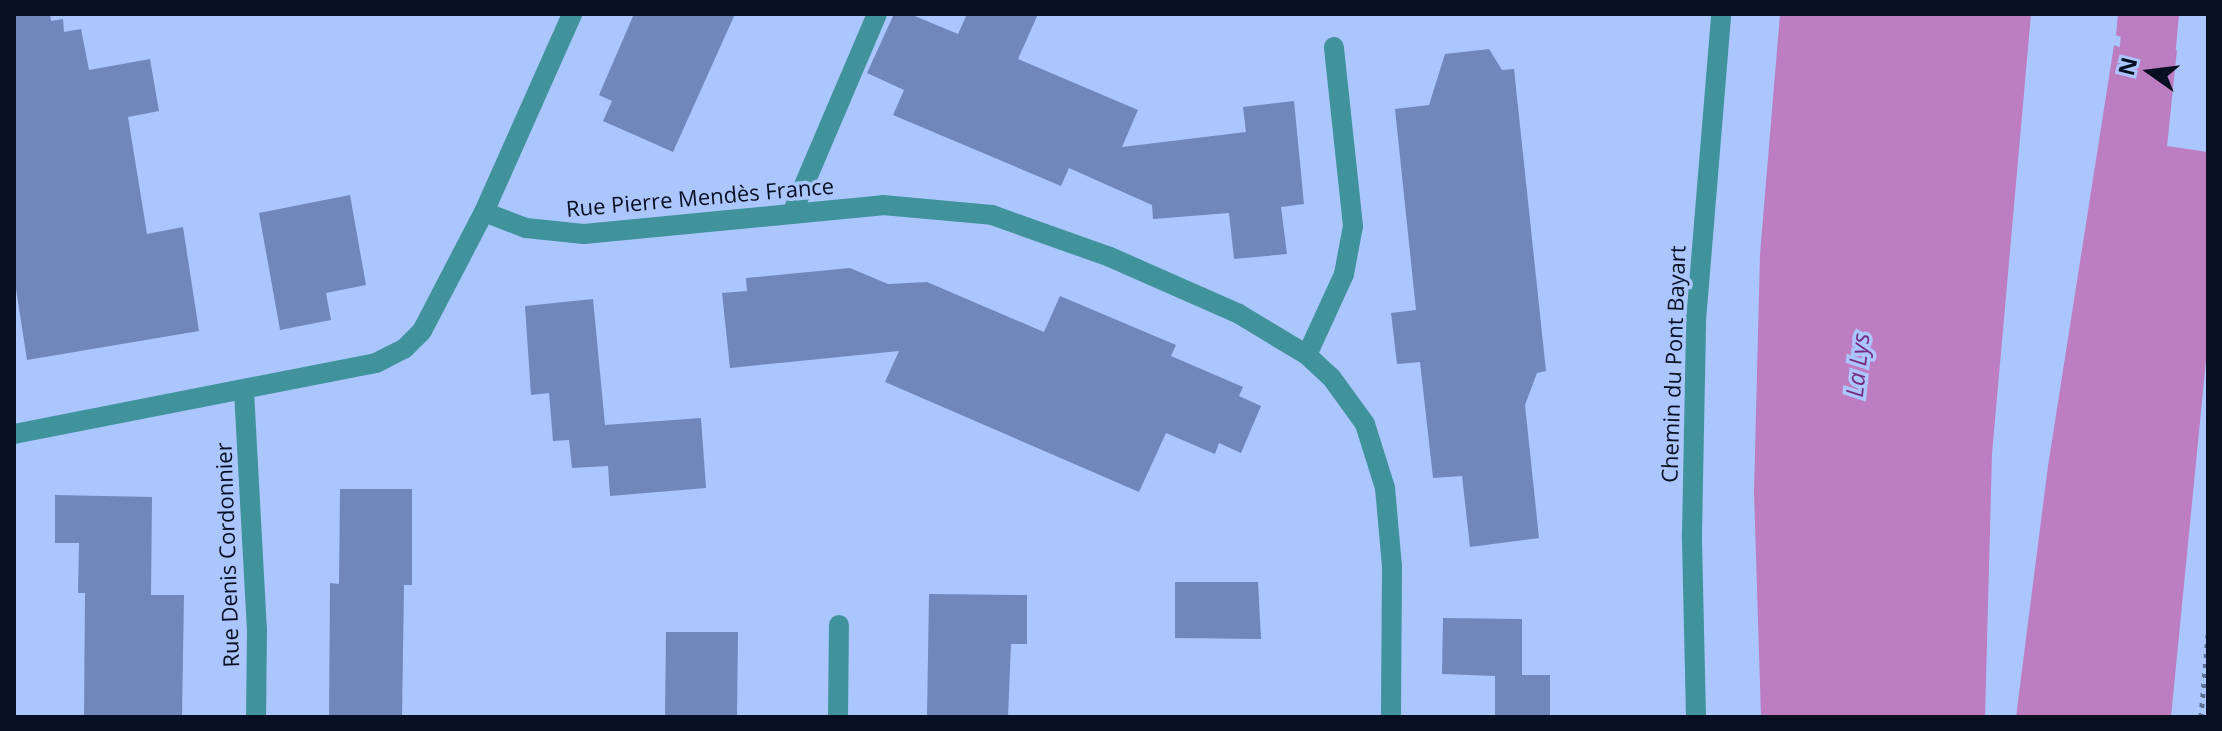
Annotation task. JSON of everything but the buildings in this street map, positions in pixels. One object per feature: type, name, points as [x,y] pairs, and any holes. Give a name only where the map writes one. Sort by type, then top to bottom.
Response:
[{"type":"street","points":[[14,434],[376,363],[404,349],[437,308],[484,212],[572,14]]},
{"type":"street","points":[[793,211],[877,14]]},
{"type":"street","name":"Chemin du Pont Bayart","points":[[1696,717],[1692,534],[1696,321],[1721,14]]},
{"type":"street","points":[[1307,355],[1344,274],[1353,226],[1334,47]]},
{"type":"street","name":"Rue Pierre Mendès France","points":[[484,212],[526,228],[584,234],[793,211],[921,205],[1024,223],[1239,314],[1307,355],[1350,402],[1377,452],[1390,524],[1391,717]]},
{"type":"street","name":"Rue Denis Cordonnier","points":[[244,391],[257,628],[256,717]]},
{"type":"street","points":[[838,717],[839,625]]},
{"type":"path","points":[[2201,717],[2208,634]]},
{"type":"water","name":"La Lys","points":[[1780,14],[2031,14],[1992,454],[1985,717],[1761,717],[1754,492],[1760,254]]},
{"type":"water","points":[[2118,14],[2177,14],[2175,39],[2149,48],[2116,35]]},
{"type":"water","points":[[2114,45],[2147,58],[2177,50],[2167,146],[2208,152],[2208,340],[2171,717],[2016,717],[2048,466]]},
{"type":"waterway","points":[[2140,134],[2151,14]]}]
